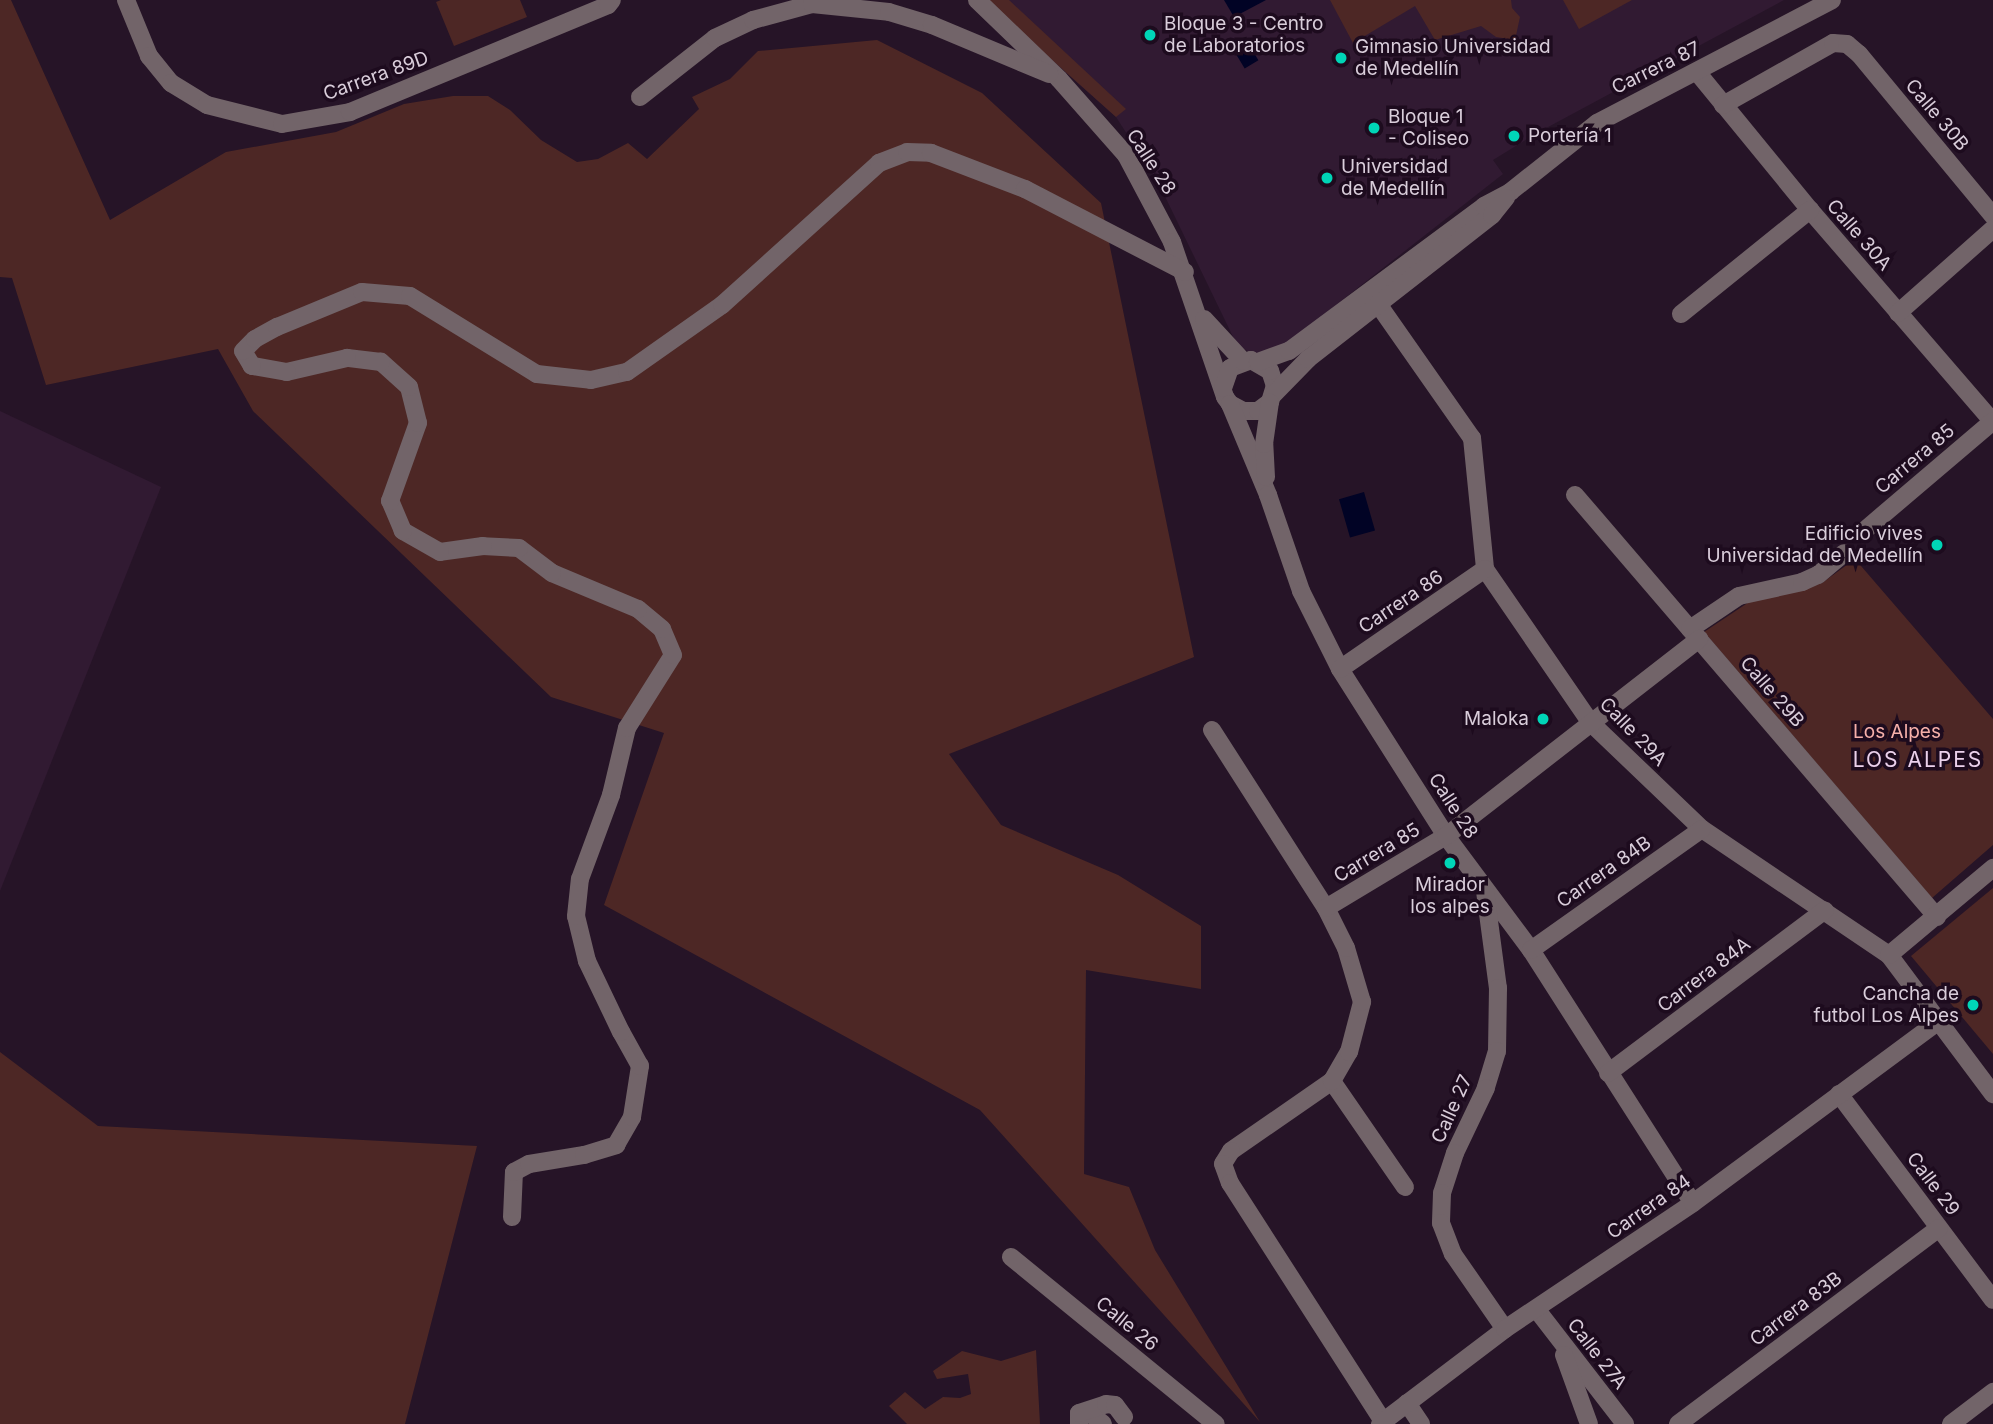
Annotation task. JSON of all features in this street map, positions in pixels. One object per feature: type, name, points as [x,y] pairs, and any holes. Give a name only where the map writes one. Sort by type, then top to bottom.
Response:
[{"type":"street","name":"Carrera 89D","points":[[127,0],[149,56],[159,72],[183,92],[207,105],[282,124],[296,124],[350,112],[610,3]]},
{"type":"street","name":"Calle 28","points":[[977,0],[1059,79],[1126,155],[1185,272],[1226,396],[1268,495],[1301,591],[1340,668],[1446,836],[1531,950],[1693,1203]]},
{"type":"street","name":"Carrera 87","points":[[1251,361],[1289,351],[1484,206],[1510,192],[1597,123],[1832,0]]},
{"type":"street","points":[[640,97],[715,38],[753,20],[810,2],[889,12],[933,25],[1059,79]]},
{"type":"street","name":"Calle 30B","points":[[1723,106],[1833,43],[1847,44],[1859,54],[1993,216]]},
{"type":"street","name":"Calle 30A","points":[[1697,72],[1810,210],[1993,422]]},
{"type":"street","points":[[512,1217],[514,1172],[529,1164],[584,1155],[616,1145],[632,1117],[640,1066],[587,961],[576,916],[580,879],[611,795],[627,728],[673,655],[663,629],[638,609],[552,573],[519,548],[483,546],[440,552],[403,531],[390,501],[418,423],[409,387],[381,362],[347,358],[287,372],[252,366],[243,351],[255,339],[277,327],[362,292],[410,296],[537,374],[591,380],[628,372],[722,305],[879,163],[907,152],[932,153],[1025,189],[1185,272]]},
{"type":"street","name":"Carrera 87","points":[[1272,398],[1308,359],[1492,215],[1510,192]]},
{"type":"street","points":[[1681,314],[1810,210]]},
{"type":"street","points":[[1898,313],[1993,229]]},
{"type":"street","name":"Calle 29A","points":[[1378,304],[1472,438],[1485,569],[1591,723],[1702,829],[1889,955],[1990,1082]]},
{"type":"street","points":[[1196,307],[1208,325],[1251,361],[1270,371],[1272,398],[1264,444],[1268,495]]},
{"type":"street","points":[[1251,361],[1226,374],[1226,396],[1251,412],[1272,398]]},
{"type":"street","name":"Carrera 85","points":[[1865,530],[1993,422]]},
{"type":"street","name":"Calle 29B","points":[[1576,495],[1937,917]]},
{"type":"street","name":"Carrera 85","points":[[1332,1081],[1349,1052],[1362,1002],[1346,948],[1326,908],[1446,836],[1591,723],[1739,596],[1802,582],[1818,575],[1844,553]]},
{"type":"street","name":"Carrera 86","points":[[1340,668],[1485,569]]},
{"type":"street","points":[[1212,730],[1326,908]]},
{"type":"street","name":"Carrera 84B","points":[[1531,950],[1702,829]]},
{"type":"street","points":[[1889,955],[1993,868]]},
{"type":"street","name":"Calle 27","points":[[1485,888],[1498,988],[1497,1051],[1486,1088],[1455,1153],[1443,1193],[1441,1223],[1453,1254],[1505,1329]]},
{"type":"street","name":"Carrera 84A","points":[[1608,1073],[1825,910]]},
{"type":"street","name":"Carrera 84","points":[[1382,1423],[1505,1329],[1693,1203],[1940,1020]]},
{"type":"street","points":[[1382,1423],[1230,1183],[1223,1164],[1231,1151],[1332,1081],[1405,1187]]},
{"type":"street","name":"Calle 29","points":[[1839,1094],[1993,1300]]},
{"type":"street","name":"Carrera 83B","points":[[1678,1424],[1939,1228]]},
{"type":"street","name":"Calle 26","points":[[1012,1257],[1206,1421]]},
{"type":"street","name":"Calle 27A","points":[[1537,1310],[1625,1424]]},
{"type":"street","points":[[1559,1339],[1588,1424]]},
{"type":"street","points":[[1951,1424],[1993,1392]]},
{"type":"street","points":[[1407,1403],[1421,1424]]},
{"type":"street","points":[[1091,1419],[1111,1404],[1124,1417]]},
{"type":"shaded area","name":"Universidad de Medellín","points":[[985,0],[1784,0],[1537,133],[1493,160],[1503,174],[1285,345],[1258,357],[1237,345],[1158,182],[1116,117]]},
{"type":"shaded area","points":[[0,411],[161,487],[0,891]]},
{"type":"green space","points":[[0,0],[11,0],[110,220],[226,152],[336,132],[404,104],[453,96],[488,96],[510,110],[541,140],[577,162],[598,159],[628,143],[647,159],[699,109],[692,97],[730,79],[758,51],[877,40],[982,93],[1101,203],[1194,657],[949,754],[1001,825],[1118,875],[1201,926],[1201,989],[1086,970],[1084,1174],[1129,1187],[1155,1250],[1260,1422],[980,1110],[604,905],[664,733],[551,697],[253,411],[218,349],[46,385],[12,278],[0,277]]},
{"type":"green space","points":[[520,0],[527,17],[454,46],[436,2]]},
{"type":"green space","points":[[985,0],[1009,0],[1126,109],[1116,117]]},
{"type":"green space","points":[[1330,0],[1511,0],[1512,8],[1520,17],[1515,40],[1496,37],[1481,26],[1435,40],[1415,6],[1353,43]]},
{"type":"green space","points":[[1563,0],[1632,0],[1579,29]]},
{"type":"green space","name":"Los Alpes","points":[[1855,559],[1993,719],[1993,845],[1932,898],[1704,632],[1749,602],[1822,583]]},
{"type":"green space","name":"Cancha de futbol Los Alpes","points":[[1993,888],[1993,1054],[1911,956]]},
{"type":"green space","points":[[0,1052],[98,1126],[477,1146],[405,1424],[0,1424]]},
{"type":"green space","points":[[1036,1350],[1040,1424],[907,1424],[889,1406],[905,1392],[925,1409],[943,1397],[960,1398],[971,1394],[968,1374],[937,1379],[933,1371],[962,1351],[1001,1361]]},
{"type":"water","points":[[1224,0],[1266,0],[1234,17]]},
{"type":"water","points":[[1245,38],[1258,60],[1245,69],[1231,46]]},
{"type":"water","points":[[1364,492],[1375,530],[1350,538],[1339,499]]},
{"type":"place","name":"Bloque 3 - Centro de Laboratorios","points":[[1150,35]]},
{"type":"place","name":"Gimnasio Universidad de Medellín","points":[[1341,58]]},
{"type":"place","name":"Bloque 1 - Coliseo","points":[[1374,128]]},
{"type":"place","name":"Portería 1","points":[[1514,136]]},
{"type":"place","name":"Universidad de Medellín","points":[[1327,178]]},
{"type":"place","name":"Edificio vives Universidad de Medellín","points":[[1937,545]]},
{"type":"place","name":"Maloka","points":[[1543,719]]},
{"type":"place","name":"Mirador los alpes","points":[[1450,863]]},
{"type":"place","name":"Cancha de futbol Los Alpes","points":[[1973,1005]]},
{"type":"district","name":"LOS ALPES","points":[[1918,760]]}]
